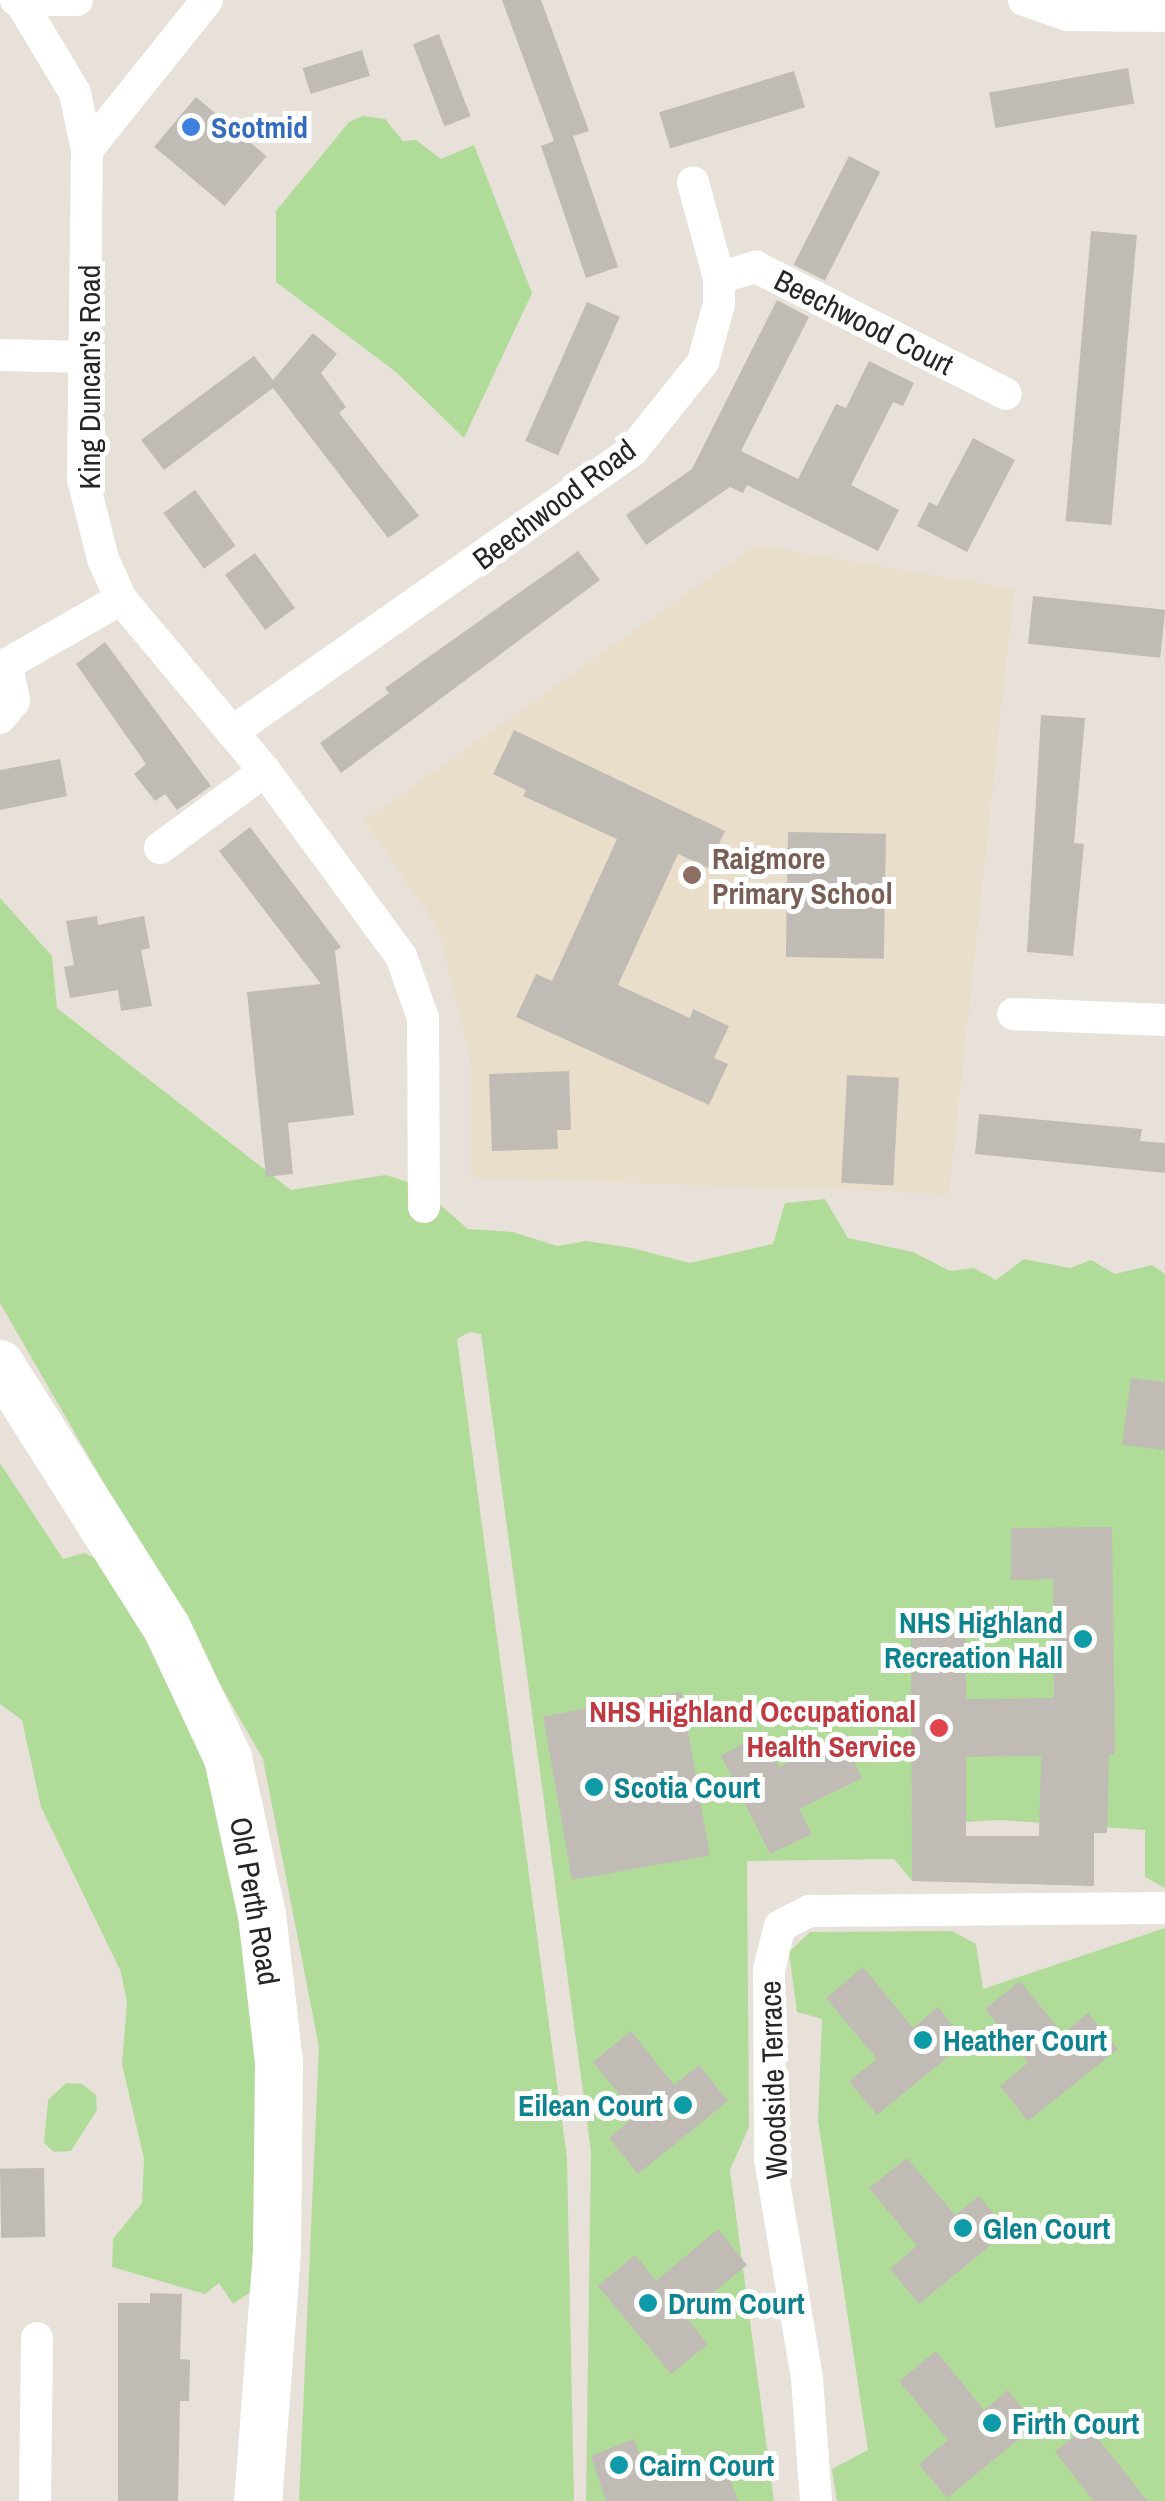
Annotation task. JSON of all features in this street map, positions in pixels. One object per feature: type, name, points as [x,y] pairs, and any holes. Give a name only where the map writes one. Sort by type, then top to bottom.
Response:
[{"type":"main road","name":"Old Perth Road","points":[[0,1364],[167,1628],[228,1758],[262,1915],[279,2063],[277,2252],[258,2501]]},
{"type":"street","name":"King Duncan's Road","points":[[18,0],[77,0]]},
{"type":"street","name":"King Duncan's Road","points":[[18,0],[75,93],[87,150],[87,356],[82,479],[121,598],[265,771],[402,956],[423,1018],[424,1207]]},
{"type":"street","points":[[87,150],[207,0]]},
{"type":"street","points":[[1024,0],[1067,16],[1165,16]]},
{"type":"street","name":"Beechwood Road","points":[[232,732],[632,450],[703,362],[719,278],[693,182]]},
{"type":"street","name":"Beechwood Court","points":[[719,278],[756,268],[1006,394]]},
{"type":"street","points":[[0,355],[87,356]]},
{"type":"street","points":[[0,718],[14,701],[4,662],[121,598]]},
{"type":"street","points":[[160,848],[265,771]]},
{"type":"street","points":[[1013,1014],[1165,1020]]},
{"type":"street","name":"Woodside Terrace","points":[[816,2501],[807,2378],[770,2160],[769,1969],[780,1926],[810,1911],[1165,1908]]},
{"type":"street","points":[[35,2501],[37,2338]]},
{"type":"shaded area","name":"Raigmore Primary School","points":[[756,545],[1014,589],[949,1194],[471,1177],[471,1062],[438,928],[364,821]]},
{"type":"green space","points":[[363,116],[385,119],[403,141],[416,140],[441,159],[474,145],[532,293],[464,438],[396,372],[276,282],[276,211],[349,122]]},
{"type":"green space","points":[[0,898],[52,956],[57,1008],[291,1190],[386,1175],[417,1185],[468,1229],[513,1232],[557,1246],[586,1241],[632,1248],[690,1263],[773,1244],[785,1203],[825,1199],[848,1238],[913,1252],[950,1271],[974,1268],[996,1280],[1024,1259],[1070,1268],[1091,1260],[1115,1274],[1152,1265],[1165,1274],[1165,1888],[1145,1877],[1145,1830],[999,1820],[966,1822],[966,1881],[912,1881],[894,1859],[747,1861],[749,2127],[730,2170],[774,2501],[586,2501],[591,2151],[481,1334],[470,1332],[457,1339],[567,2158],[574,2501],[299,2501],[319,2047],[263,1759],[0,1303]]},
{"type":"green space","points":[[0,1463],[63,1559],[84,1553],[130,1574],[186,1667],[260,1956],[252,2291],[233,2304],[219,2283],[205,2294],[112,2267],[113,2239],[142,2203],[144,2159],[122,2064],[127,2003],[121,1972],[41,1807],[22,1720],[0,1704]]},
{"type":"green space","points":[[1165,1928],[1165,2501],[837,2501],[832,2469],[868,2450],[818,2121],[822,2019],[797,2012],[789,1952],[810,1932],[952,1931],[976,1944],[983,1989]]},
{"type":"green space","points":[[66,2083],[82,2084],[96,2095],[97,2110],[71,2151],[54,2152],[44,2143],[48,2100]]},
{"type":"building","points":[[502,0],[541,0],[589,131],[573,136],[618,267],[586,278],[541,146],[554,141]]},
{"type":"building","points":[[439,34],[471,116],[444,126],[413,44]]},
{"type":"building","points":[[362,50],[370,76],[311,94],[303,68]]},
{"type":"building","points":[[1128,68],[1134,103],[995,128],[989,92]]},
{"type":"building","points":[[794,71],[805,107],[670,149],[659,112]]},
{"type":"building","points":[[196,97],[266,156],[225,206],[154,147]]},
{"type":"building","points":[[849,156],[880,172],[825,281],[794,265]]},
{"type":"building","points":[[1091,231],[1137,235],[1111,525],[1066,521]]},
{"type":"building","points":[[777,300],[809,317],[741,451],[798,479],[836,404],[846,408],[869,361],[914,383],[903,406],[893,402],[851,485],[899,510],[878,551],[747,485],[743,493],[730,487],[646,545],[626,515],[692,469]]},
{"type":"building","points":[[587,302],[620,317],[558,456],[525,441]]},
{"type":"building","points":[[313,333],[337,354],[321,373],[346,407],[339,413],[419,516],[388,538],[273,388],[164,470],[141,440],[254,356],[273,380]]},
{"type":"building","points":[[973,438],[1015,460],[967,552],[917,526],[929,502],[937,506]]},
{"type":"building","points":[[195,490],[236,546],[204,569],[163,513]]},
{"type":"building","points":[[578,551],[600,580],[341,773],[320,743],[389,693],[385,688]]},
{"type":"building","points":[[255,553],[295,608],[265,630],[225,575]]},
{"type":"building","points":[[1033,596],[1165,610],[1160,658],[1028,644]]},
{"type":"building","points":[[105,642],[211,786],[177,810],[165,794],[155,801],[134,774],[146,764],[76,664]]},
{"type":"building","points":[[1041,715],[1085,718],[1074,843],[1084,844],[1073,956],[1027,952]]},
{"type":"building","points":[[514,730],[725,831],[708,868],[678,854],[618,985],[690,1018],[693,1009],[729,1026],[714,1058],[728,1064],[709,1105],[516,1017],[536,974],[552,981],[617,839],[523,796],[526,790],[493,774]]},
{"type":"building","points":[[60,759],[67,796],[0,810],[0,770]]},
{"type":"building","points":[[250,827],[341,947],[335,951],[354,1115],[288,1123],[293,1174],[266,1177],[247,992],[321,984],[219,851]]},
{"type":"building","points":[[788,832],[886,834],[884,959],[786,957]]},
{"type":"building","points":[[97,916],[98,925],[144,916],[150,948],[141,950],[152,1006],[121,1011],[118,990],[70,998],[64,967],[74,965],[66,921]]},
{"type":"building","points":[[569,1071],[571,1130],[557,1130],[558,1149],[492,1151],[489,1074]]},
{"type":"building","points":[[847,1075],[899,1078],[893,1186],[841,1183]]},
{"type":"building","points":[[979,1114],[1142,1129],[1140,1141],[1165,1143],[1165,1173],[975,1154]]},
{"type":"building","points":[[1131,1378],[1165,1382],[1165,1450],[1122,1445]]},
{"type":"building","points":[[1112,1527],[1115,1755],[1109,1755],[1107,1833],[1094,1833],[1094,1886],[912,1881],[911,1634],[966,1634],[966,1699],[1054,1698],[1053,1579],[1011,1580],[1011,1528]],"holes":[[[1041,1756],[1039,1836],[966,1836],[966,1757]]]},
{"type":"building","name":"Scotia Court","points":[[681,1692],[710,1855],[572,1880],[543,1716]]},
{"type":"building","points":[[763,1734],[779,1767],[842,1736],[862,1778],[799,1809],[812,1834],[770,1854],[721,1755]]},
{"type":"building","name":"Heather Court","points":[[863,1967],[913,2028],[938,2007],[966,2042],[877,2115],[849,2081],[877,2059],[826,1998]]},
{"type":"building","points":[[1020,1981],[1063,2034],[1088,2013],[1118,2049],[1028,2121],[1000,2086],[1028,2063],[985,2009]]},
{"type":"building","name":"Eilean Court","points":[[631,2031],[674,2085],[699,2065],[728,2101],[638,2174],[609,2138],[636,2115],[593,2062]]},
{"type":"building","name":"Glen Court","points":[[907,2158],[955,2215],[979,2196],[1008,2231],[919,2304],[890,2269],[917,2246],[869,2188]]},
{"type":"building","points":[[44,2168],[45,2237],[1,2238],[0,2169]]},
{"type":"building","name":"Drum Court","points":[[718,2229],[747,2265],[685,2316],[708,2344],[671,2374],[598,2286],[635,2255],[656,2281]]},
{"type":"building","points":[[150,2293],[182,2294],[180,2359],[190,2360],[189,2401],[180,2401],[178,2501],[118,2501],[118,2303],[150,2303]]},
{"type":"building","name":"Firth Court","points":[[936,2351],[984,2410],[1008,2390],[1036,2425],[947,2498],[919,2464],[948,2440],[899,2381]]},
{"type":"building","points":[[1087,2426],[1147,2501],[1094,2501],[1055,2452]]},
{"type":"building","name":"Cairn Court","points":[[634,2439],[650,2481],[721,2454],[738,2501],[606,2501],[591,2456]]},
{"type":"place","name":"Scotmid","points":[[191,127]]},
{"type":"place","name":"Raigmore Primary School","points":[[692,875]]},
{"type":"place","name":"NHS Highland Recreation Hall","points":[[1083,1639]]},
{"type":"place","name":"NHS Highland Occupational Health Service","points":[[939,1728]]},
{"type":"place","name":"Scotia Court","points":[[594,1787]]},
{"type":"place","name":"Heather Court","points":[[923,2040]]},
{"type":"place","name":"Eilean Court","points":[[683,2105]]},
{"type":"place","name":"Glen Court","points":[[963,2228]]},
{"type":"place","name":"Drum Court","points":[[648,2303]]},
{"type":"place","name":"Firth Court","points":[[992,2423]]},
{"type":"place","name":"Cairn Court","points":[[619,2465]]}]
